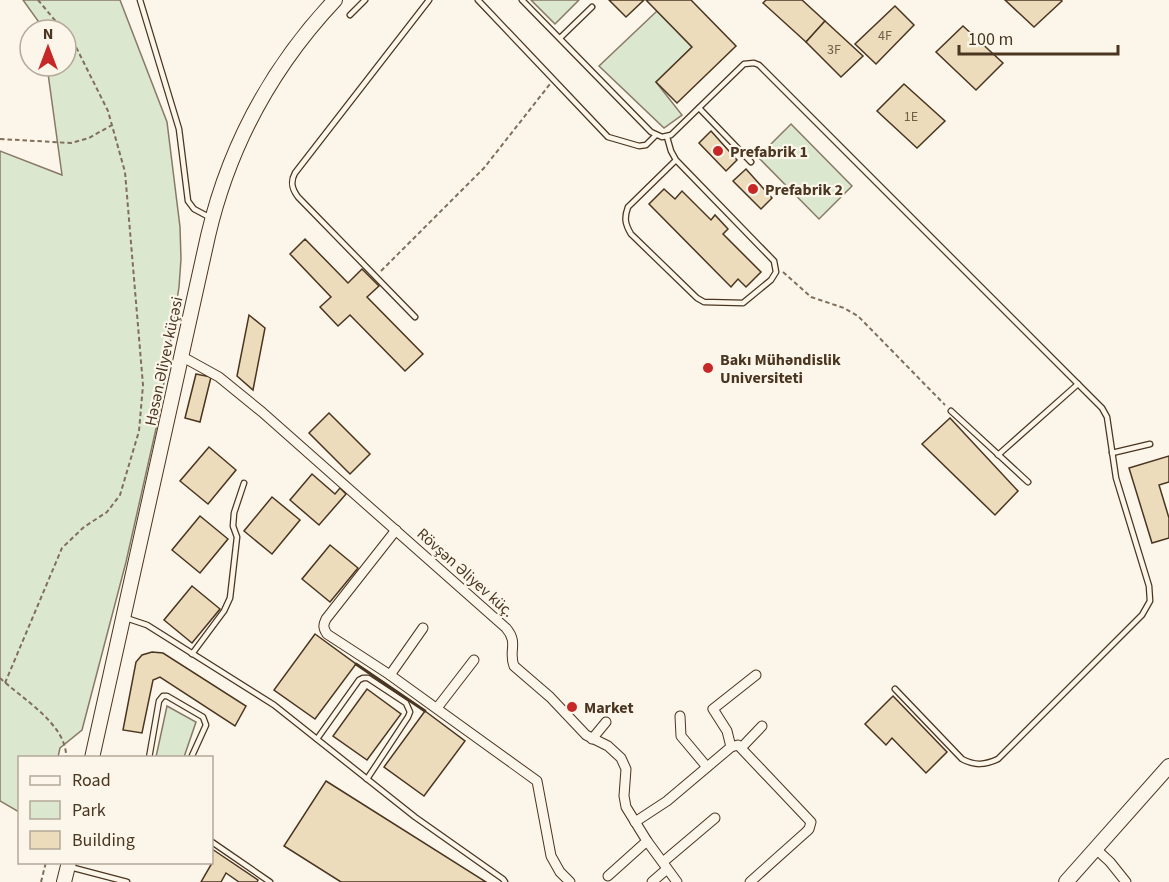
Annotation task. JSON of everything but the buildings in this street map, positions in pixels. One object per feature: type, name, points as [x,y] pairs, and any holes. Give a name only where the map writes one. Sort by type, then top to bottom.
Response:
[{"type":"main road","name":"Həsən Əliyev küçəsi","points":[[92,756],[212,219],[238,145],[262,96],[292,51],[335,0]]},
{"type":"main road","points":[[1066,882],[1169,766]]},
{"type":"main road","points":[[64,882],[68,864]]},
{"type":"street","name":"Rövşən Əliyev küç.","points":[[181,356],[228,383],[506,628],[513,638],[514,666],[550,697],[580,730],[615,751],[624,763],[626,773],[624,803],[647,841],[677,882]]},
{"type":"street","points":[[396,530],[324,625],[327,634],[390,675],[537,781],[551,856],[560,872],[570,882]]},
{"type":"street","points":[[390,675],[423,628]]},
{"type":"street","points":[[437,708],[474,660]]},
{"type":"street","points":[[731,747],[727,731],[713,709],[756,675]]},
{"type":"street","points":[[680,716],[681,736],[707,767]]},
{"type":"street","points":[[592,739],[606,722]]},
{"type":"street","points":[[742,747],[762,726]]},
{"type":"street","points":[[635,822],[657,808],[731,747],[738,745],[742,747],[811,822],[807,832],[750,882]]},
{"type":"street","points":[[652,882],[665,865],[715,818]]},
{"type":"street","points":[[608,876],[647,841]]},
{"type":"street","points":[[1096,849],[1126,882]]},
{"type":"lane","points":[[140,0],[179,129],[188,201],[194,209],[212,219]]},
{"type":"lane","points":[[350,15],[365,0]]},
{"type":"lane","points":[[415,317],[298,197],[293,190],[293,178],[429,0]]},
{"type":"lane","points":[[478,0],[608,137],[639,146],[646,145],[656,135]]},
{"type":"lane","points":[[522,0],[656,135],[667,137]]},
{"type":"lane","points":[[560,38],[592,7]]},
{"type":"lane","points":[[667,137],[744,64],[759,65],[1102,408],[1107,417],[1116,478],[1151,593],[1150,601],[1142,615],[998,759],[990,763],[983,765],[969,763],[962,759],[895,689]]},
{"type":"lane","points":[[699,108],[751,162]]},
{"type":"lane","points":[[667,137],[676,160],[774,261],[776,272],[771,280],[743,303],[704,302],[697,298],[631,234],[626,225],[628,207],[676,160]]},
{"type":"lane","points":[[998,455],[1078,384]]},
{"type":"lane","points":[[951,411],[1028,482]]},
{"type":"lane","points":[[1112,453],[1150,444]]},
{"type":"lane","points":[[192,654],[224,612],[230,598],[237,537],[233,526],[234,513],[244,483]]},
{"type":"lane","points":[[124,617],[147,625],[274,705],[415,817],[505,882]]},
{"type":"lane","points":[[317,739],[359,680],[363,678],[368,678],[406,703],[410,712],[408,717],[367,779]]},
{"type":"lane","points":[[149,756],[159,700],[167,696],[206,721],[192,756]]},
{"type":"lane","points":[[213,843],[270,882]]},
{"type":"lane","points":[[68,864],[127,882]]},
{"type":"path","points":[[38,0],[53,18]]},
{"type":"path","points":[[5,683],[62,548],[84,527],[107,512],[120,495],[138,431],[143,385],[125,172],[108,111],[78,51]]},
{"type":"path","points":[[375,276],[484,168],[554,80]]},
{"type":"path","points":[[0,139],[71,143],[89,138],[112,125]]},
{"type":"path","points":[[776,266],[811,297],[844,308],[858,316],[951,411]]},
{"type":"path","points":[[0,678],[50,722],[60,734],[66,756]]},
{"type":"path","points":[[41,882],[45,864]]},
{"type":"green space","points":[[23,0],[120,0],[167,122],[180,227],[179,287],[158,420],[126,562],[82,730],[60,748],[58,756],[18,756],[18,811],[0,801],[0,151],[62,175],[49,78],[78,78],[78,18],[36,18]]},
{"type":"green space","points":[[531,0],[579,0],[555,24]]},
{"type":"green space","points":[[657,11],[692,47],[656,82],[682,115],[664,128],[599,66]]},
{"type":"green space","points":[[791,124],[852,186],[819,219],[758,157]]},
{"type":"green space","points":[[167,706],[196,722],[184,756],[156,756]]},
{"type":"wall","points":[[356,664],[425,711]]},
{"type":"place","name":"Prefabrik 1","points":[[718,151]]},
{"type":"place","name":"Prefabrik 2","points":[[753,189]]},
{"type":"place","name":"Bakı Mühəndislik Universiteti","points":[[708,368]]},
{"type":"place","name":"Market","points":[[572,707]]}]
